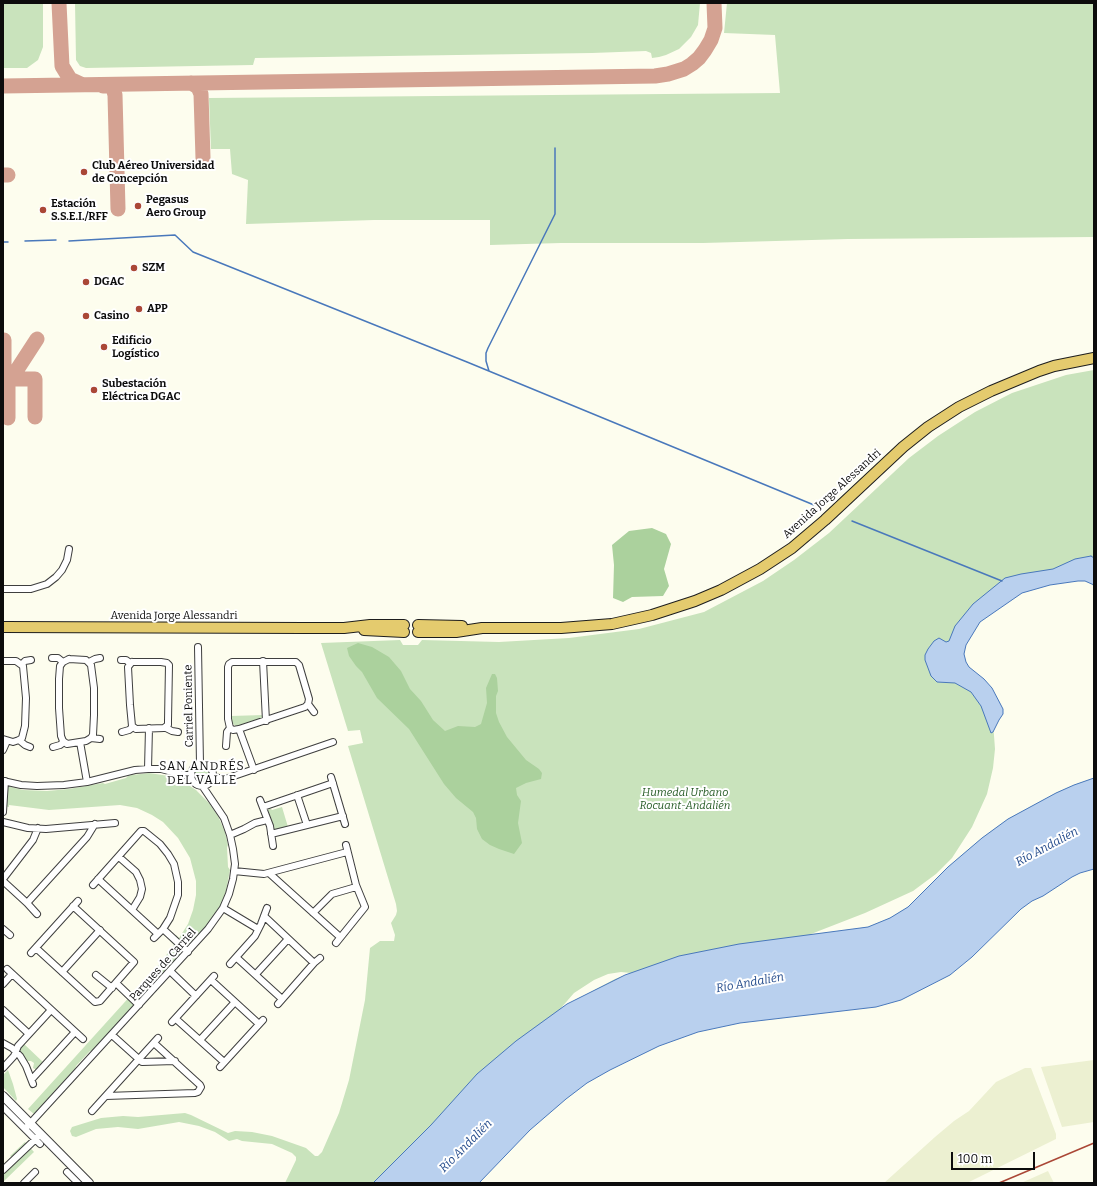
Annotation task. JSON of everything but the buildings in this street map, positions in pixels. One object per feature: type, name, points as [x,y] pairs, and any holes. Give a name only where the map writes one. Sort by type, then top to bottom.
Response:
[{"type":"highway","name":"Avenida Jorge Alessandri","points":[[418,628],[456,632],[482,628],[567,628],[612,624],[669,611],[708,596],[760,569],[792,548],[825,520],[903,447],[941,419],[991,391],[1025,376],[1054,366],[1094,358]]},
{"type":"highway","name":"Avenida Jorge Alessandri","points":[[3,627],[344,628],[369,631],[404,628]]},
{"type":"street","points":[[3,589],[31,589],[47,584],[56,578],[62,570],[67,560],[69,549]]},
{"type":"street","name":"Carriel Poniente","points":[[198,647],[200,764]]},
{"type":"street","points":[[52,658],[58,658],[63,662]]},
{"type":"street","points":[[89,662],[100,658]]},
{"type":"street","points":[[69,659],[84,659],[89,662],[92,666],[94,688],[93,733],[88,741],[68,744],[64,742],[61,736],[59,697],[60,668],[63,662],[69,659]]},
{"type":"street","points":[[22,664],[25,661],[31,660]]},
{"type":"street","points":[[121,660],[126,660],[130,663],[161,662],[169,665],[168,725],[166,728]]},
{"type":"street","points":[[3,661],[16,661],[22,664],[24,670],[25,718],[24,733],[19,740],[13,742],[5,740],[3,750]]},
{"type":"street","points":[[226,746],[227,733],[230,728],[228,719],[228,667],[229,664],[234,661],[297,662],[309,699],[308,704],[314,712]]},
{"type":"street","points":[[263,661],[266,721]]},
{"type":"street","points":[[130,663],[128,667],[131,722],[133,727]]},
{"type":"street","points":[[230,728],[234,730],[266,721],[305,707],[308,704]]},
{"type":"street","points":[[133,727],[136,729],[166,728],[178,732]]},
{"type":"street","points":[[122,732],[133,727]]},
{"type":"street","points":[[148,769],[149,728]]},
{"type":"street","points":[[239,729],[254,770]]},
{"type":"street","points":[[91,738],[100,739]]},
{"type":"street","points":[[19,740],[30,747]]},
{"type":"street","points":[[53,747],[64,742]]},
{"type":"street","points":[[80,742],[87,782]]},
{"type":"street","points":[[213,777],[227,778],[333,742]]},
{"type":"street","points":[[200,764],[205,764],[210,767],[213,772],[213,777],[210,784],[203,787],[196,785],[192,781],[191,776],[194,767],[200,764]]},
{"type":"street","points":[[3,812],[4,781],[21,785],[36,786],[64,785],[87,782],[135,770],[148,769],[191,776]]},
{"type":"street","points":[[331,777],[345,824]]},
{"type":"street","points":[[263,808],[333,783]]},
{"type":"street","name":"Parques de Carriel","points":[[28,1126],[214,923],[223,908],[232,887],[234,856],[230,835],[221,814],[203,787]]},
{"type":"street","points":[[297,795],[307,825]]},
{"type":"street","points":[[260,800],[271,834],[273,846]]},
{"type":"street","points":[[271,834],[343,816]]},
{"type":"street","points":[[230,835],[255,823],[267,820]]},
{"type":"street","points":[[3,822],[38,828],[63,828],[115,822]]},
{"type":"street","points":[[27,903],[87,837],[95,824]]},
{"type":"street","points":[[37,914],[3,880],[33,840],[38,828]]},
{"type":"street","points":[[93,885],[143,830],[160,844],[171,859],[177,876],[178,894],[172,913],[158,934]]},
{"type":"street","points":[[336,943],[364,909],[364,905],[356,887],[346,846]]},
{"type":"street","points":[[234,871],[259,874],[269,873],[347,852]]},
{"type":"street","points":[[119,857],[136,872],[142,888],[140,897],[132,910]]},
{"type":"street","points":[[269,873],[340,937]]},
{"type":"street","points":[[98,879],[158,934],[188,952]]},
{"type":"street","points":[[313,913],[332,894],[356,887]]},
{"type":"street","points":[[73,906],[134,962],[114,986],[100,1001],[96,1003],[62,972],[33,950],[73,906],[78,901]]},
{"type":"street","points":[[223,908],[258,929]]},
{"type":"street","points":[[230,964],[250,943],[267,908]]},
{"type":"street","points":[[264,916],[314,964]]},
{"type":"street","points":[[3,930],[10,936]]},
{"type":"street","points":[[62,972],[100,930]]},
{"type":"street","points":[[256,974],[288,939]]},
{"type":"street","points":[[237,958],[256,974],[280,1002],[320,958]]},
{"type":"street","points":[[7,969],[83,1039]]},
{"type":"street","points":[[170,971],[196,996]]},
{"type":"street","points":[[3,984],[12,974]]},
{"type":"street","points":[[96,975],[114,986],[139,1005]]},
{"type":"street","points":[[212,978],[235,1002],[261,1022],[222,1065],[200,1040],[174,1021],[196,996],[212,978]]},
{"type":"street","points":[[200,1040],[235,1002]]},
{"type":"street","points":[[3,1010],[29,1034]]},
{"type":"street","points":[[3,1068],[12,1058],[18,1046],[51,1010]]},
{"type":"street","points":[[3,1043],[16,1052],[26,1066],[32,1082],[75,1032]]},
{"type":"street","points":[[112,1035],[138,1060],[144,1062],[175,1062]]},
{"type":"street","points":[[92,1110],[156,1040],[175,1062],[201,1086],[198,1092],[106,1096]]},
{"type":"street","points":[[3,1096],[39,1139],[89,1183]]},
{"type":"street","points":[[3,1107],[28,1126]]},
{"type":"street","points":[[3,1170],[39,1139]]},
{"type":"street","points":[[24,1183],[35,1172]]},
{"type":"street","points":[[67,1172],[78,1183]]},
{"type":"green space","points":[[3,3],[43,3],[43,47],[38,60],[27,68],[3,68]]},
{"type":"green space","points":[[75,3],[700,3],[698,25],[691,37],[679,49],[666,55],[652,58],[651,53],[646,51],[255,58],[253,65],[86,68],[80,66],[76,60]]},
{"type":"green space","points":[[727,3],[1094,3],[1094,237],[848,239],[703,243],[561,243],[490,245],[490,220],[374,220],[246,224],[248,180],[232,174],[230,149],[211,149],[209,98],[780,93],[775,35],[724,33]]},
{"type":"green space","name":"Humedal Urbano Rocuant-Andalién","points":[[1094,370],[1094,587],[1088,580],[1077,577],[1017,588],[959,641],[965,683],[982,702],[993,722],[995,749],[993,768],[987,794],[972,827],[952,858],[936,874],[913,891],[865,913],[811,934],[868,927],[890,918],[908,907],[948,867],[982,838],[1008,819],[1056,793],[1094,778],[955,886],[817,956],[394,1183],[285,1183],[296,1160],[296,1157],[292,1153],[272,1144],[242,1141],[237,1139],[229,1141],[215,1132],[199,1126],[179,1122],[138,1129],[118,1127],[96,1129],[76,1137],[72,1136],[70,1131],[72,1127],[101,1118],[123,1116],[138,1117],[185,1113],[228,1133],[235,1131],[252,1132],[272,1136],[306,1148],[315,1156],[318,1156],[322,1152],[339,1113],[349,1080],[365,1000],[370,948],[380,941],[394,941],[395,935],[391,923],[397,911],[348,746],[363,743],[360,730],[348,731],[321,643],[400,640],[403,645],[418,645],[422,640],[499,642],[569,638],[639,629],[704,612],[763,581],[794,560],[829,533],[909,458],[938,436],[975,412],[1012,393],[1066,375]],"holes":[[[621,972],[631,973],[615,979],[561,1008],[574,993],[594,980],[608,974]]]},
{"type":"green space","points":[[652,528],[666,534],[671,544],[664,569],[669,586],[663,596],[632,597],[623,602],[613,598],[614,565],[612,545],[629,531]]},
{"type":"green space","points":[[358,643],[372,647],[389,657],[401,671],[410,689],[421,701],[433,720],[445,731],[458,726],[475,727],[481,724],[487,703],[486,688],[492,674],[495,674],[497,678],[498,691],[496,696],[496,713],[499,722],[507,737],[526,760],[539,769],[542,773],[541,779],[526,783],[516,788],[517,795],[521,801],[518,823],[522,843],[514,854],[490,845],[482,839],[477,829],[476,818],[473,812],[456,798],[444,784],[409,729],[377,698],[362,672],[349,656],[347,648]]},
{"type":"green space","points":[[263,715],[264,717],[261,720],[237,727],[232,723],[231,716]]},
{"type":"green space","points":[[202,766],[208,769],[211,775],[208,781],[202,784],[196,781],[193,775],[196,769]]},
{"type":"green space","points":[[149,773],[169,776],[182,781],[196,790],[209,803],[218,816],[225,832],[228,845],[228,867],[230,870],[226,891],[219,910],[209,923],[92,1051],[90,1051],[76,1066],[75,1069],[34,1114],[28,1109],[161,962],[174,945],[170,941],[176,935],[179,938],[188,924],[193,910],[196,895],[196,881],[190,858],[178,838],[163,822],[152,815],[137,808],[120,805],[49,810],[9,805],[9,807],[3,806],[3,785],[23,790],[47,791],[103,783],[105,784],[132,775]]},
{"type":"green space","points":[[282,807],[288,827],[276,831],[273,830],[267,811],[270,808],[272,810]]},
{"type":"green space","points":[[24,1044],[44,1063],[37,1070],[33,1068],[34,1063],[31,1061],[26,1061],[19,1052],[19,1049]]},
{"type":"green space","points":[[1094,1060],[1094,1122],[1062,1127],[1041,1067]]},
{"type":"green space","points":[[1025,1068],[1031,1068],[1056,1134],[1056,1139],[967,1183],[884,1183],[935,1137],[969,1111],[996,1082]]},
{"type":"green space","points":[[8,1070],[17,1099],[16,1101],[3,1087],[3,1075]]},
{"type":"green space","points":[[25,1142],[34,1152],[3,1182],[3,1172],[15,1159],[10,1156]]},
{"type":"green space","points":[[1048,1171],[1054,1183],[1021,1183]]},
{"type":"water","points":[[1091,556],[1094,558],[1094,585],[1085,581],[1078,581],[1050,585],[1022,593],[980,622],[966,645],[964,654],[966,662],[969,667],[984,679],[992,688],[1003,709],[1003,714],[991,733],[981,706],[971,692],[955,683],[937,682],[931,676],[925,660],[925,655],[928,649],[934,641],[939,638],[946,642],[949,641],[955,626],[973,604],[1005,578],[1053,569],[1075,559]]},
{"type":"water","name":"Río Andalién","points":[[1094,778],[1094,869],[1072,877],[1021,909],[972,957],[950,975],[901,1000],[876,1007],[740,1023],[698,1032],[659,1046],[587,1083],[530,1130],[479,1183],[373,1183],[431,1125],[477,1074],[516,1041],[567,1004],[625,975],[679,956],[739,944],[868,927],[890,918],[908,907],[948,867],[982,838],[1008,819],[1056,793]]},
{"type":"waterway","points":[[489,371],[486,361],[486,353],[488,348],[555,214],[555,148]]},
{"type":"waterway","points":[[69,241],[175,235],[193,252],[467,362],[814,505]]},
{"type":"waterway","points":[[25,241],[56,240]]},
{"type":"waterway","points":[[3,242],[8,242]]},
{"type":"waterway","points":[[852,521],[1002,581]]},
{"type":"taxiway","points":[[59,3],[62,66],[70,79],[83,85]]},
{"type":"taxiway","points":[[3,86],[655,76],[684,69],[699,58],[711,40],[715,28],[714,3]]},
{"type":"taxiway","points":[[191,83],[198,87],[201,94],[203,158]]},
{"type":"taxiway","points":[[103,86],[111,86],[115,95],[118,209]]},
{"type":"taxiway","points":[[3,175],[8,175]]},
{"type":"taxiway","points":[[11,379],[37,339]]},
{"type":"taxiway","points":[[4,340],[4,379]]},
{"type":"taxiway","points":[[3,379],[35,379],[35,417]]},
{"type":"taxiway","points":[[8,379],[8,418]]},
{"type":"railway","points":[[999,1183],[1094,1143]]},
{"type":"place","name":"Club Aéreo Universidad de Concepción","points":[[84,172]]},
{"type":"place","name":"Pegasus Aero Group","points":[[138,206]]},
{"type":"place","name":"Estación S.S.E.I./RFF","points":[[43,210]]},
{"type":"place","name":"SZM","points":[[134,268]]},
{"type":"place","name":"DGAC","points":[[86,282]]},
{"type":"place","name":"APP","points":[[139,309]]},
{"type":"place","name":"Casino","points":[[86,316]]},
{"type":"place","name":"Edificio Logístico","points":[[104,347]]},
{"type":"place","name":"Subestación Eléctrica DGAC","points":[[94,390]]},
{"type":"district","name":"SAN ANDRÉS DEL VALLE","points":[[202,774]]}]
